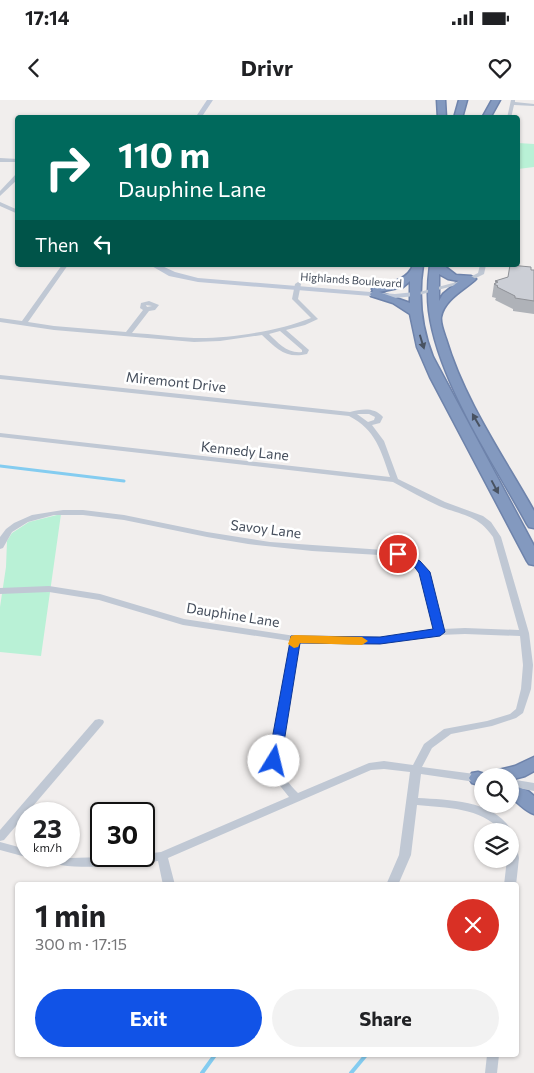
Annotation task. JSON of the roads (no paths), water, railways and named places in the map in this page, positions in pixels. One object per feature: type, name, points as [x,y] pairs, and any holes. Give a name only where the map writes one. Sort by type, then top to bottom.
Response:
[{"type":"highway","points":[[441,100],[442,115]]},
{"type":"highway","points":[[459,115],[463,100]]},
{"type":"highway","points":[[488,115],[496,100]]},
{"type":"highway","points":[[376,292],[399,285],[418,267]]},
{"type":"highway","points":[[418,267],[415,294],[420,338],[439,383],[534,561]]},
{"type":"highway","points":[[436,267],[433,295],[435,317],[443,352],[460,392],[534,524]]},
{"type":"highway","points":[[438,267],[442,272],[453,278],[469,280]]},
{"type":"highway","points":[[435,317],[447,296],[469,280]]},
{"type":"highway","points":[[376,292],[398,301],[416,313]]},
{"type":"highway","points":[[415,294],[433,295]]},
{"type":"highway","points":[[519,772],[534,762]]},
{"type":"highway","points":[[519,795],[534,807]]},
{"type":"street","points":[[200,115],[210,100]]},
{"type":"street","points":[[510,115],[512,102],[534,105]]},
{"type":"street","points":[[0,160],[15,161]]},
{"type":"street","points":[[0,194],[15,178]]},
{"type":"street","points":[[0,204],[15,211]]},
{"type":"street","points":[[23,324],[64,267]]},
{"type":"street","name":"Highlands Boulevard","points":[[158,267],[172,274],[198,280],[297,286]]},
{"type":"street","name":"Highlands Boulevard","points":[[169,267],[207,278],[376,292],[395,296],[415,294]]},
{"type":"street","points":[[433,295],[481,274],[483,267]]},
{"type":"street","points":[[0,320],[127,335],[132,338],[212,344],[260,337],[264,333],[316,319],[297,303],[295,299],[297,286]]},
{"type":"street","points":[[127,335],[147,309]]},
{"type":"street","points":[[264,333],[287,353],[294,355],[305,353],[306,350],[281,329]]},
{"type":"street","name":"Miremont Drive","points":[[0,377],[350,414],[363,411],[376,414],[379,418],[377,421],[368,424]]},
{"type":"street","name":"Miremont Drive","points":[[350,414],[368,424],[379,437],[395,480]]},
{"type":"street","name":"Kennedy Lane","points":[[0,434],[395,480],[442,504],[480,518],[488,524],[496,537],[524,633]]},
{"type":"street","name":"Savoy Lane","points":[[0,546],[7,532],[22,522],[39,516],[63,512],[100,514],[263,543],[398,554],[416,563],[424,572],[440,632]]},
{"type":"street","name":"Dauphine Lane","points":[[0,591],[49,589],[100,597],[183,622],[295,639],[348,642],[380,641],[465,630],[524,633]]},
{"type":"street","points":[[393,882],[405,855],[414,801],[413,786],[416,769],[428,746],[448,732],[488,724],[513,716],[520,711],[526,689],[528,665],[524,633]]},
{"type":"street","points":[[295,639],[274,761],[280,782],[296,798]]},
{"type":"street","points":[[0,837],[99,722]]},
{"type":"street","points":[[80,862],[121,861],[162,856],[369,767],[384,765],[474,778]]},
{"type":"street","points":[[519,784],[534,787]]},
{"type":"street","points":[[414,801],[472,808],[498,823]]},
{"type":"street","points":[[0,846],[15,850]]},
{"type":"street","points":[[162,856],[167,882]]},
{"type":"street","points":[[510,882],[512,868]]},
{"type":"street","points":[[492,1073],[493,1057]]},
{"type":"waterway","points":[[0,466],[124,481]]},
{"type":"waterway","points":[[202,1073],[214,1057]]},
{"type":"waterway","points":[[351,1073],[364,1057]]}]
